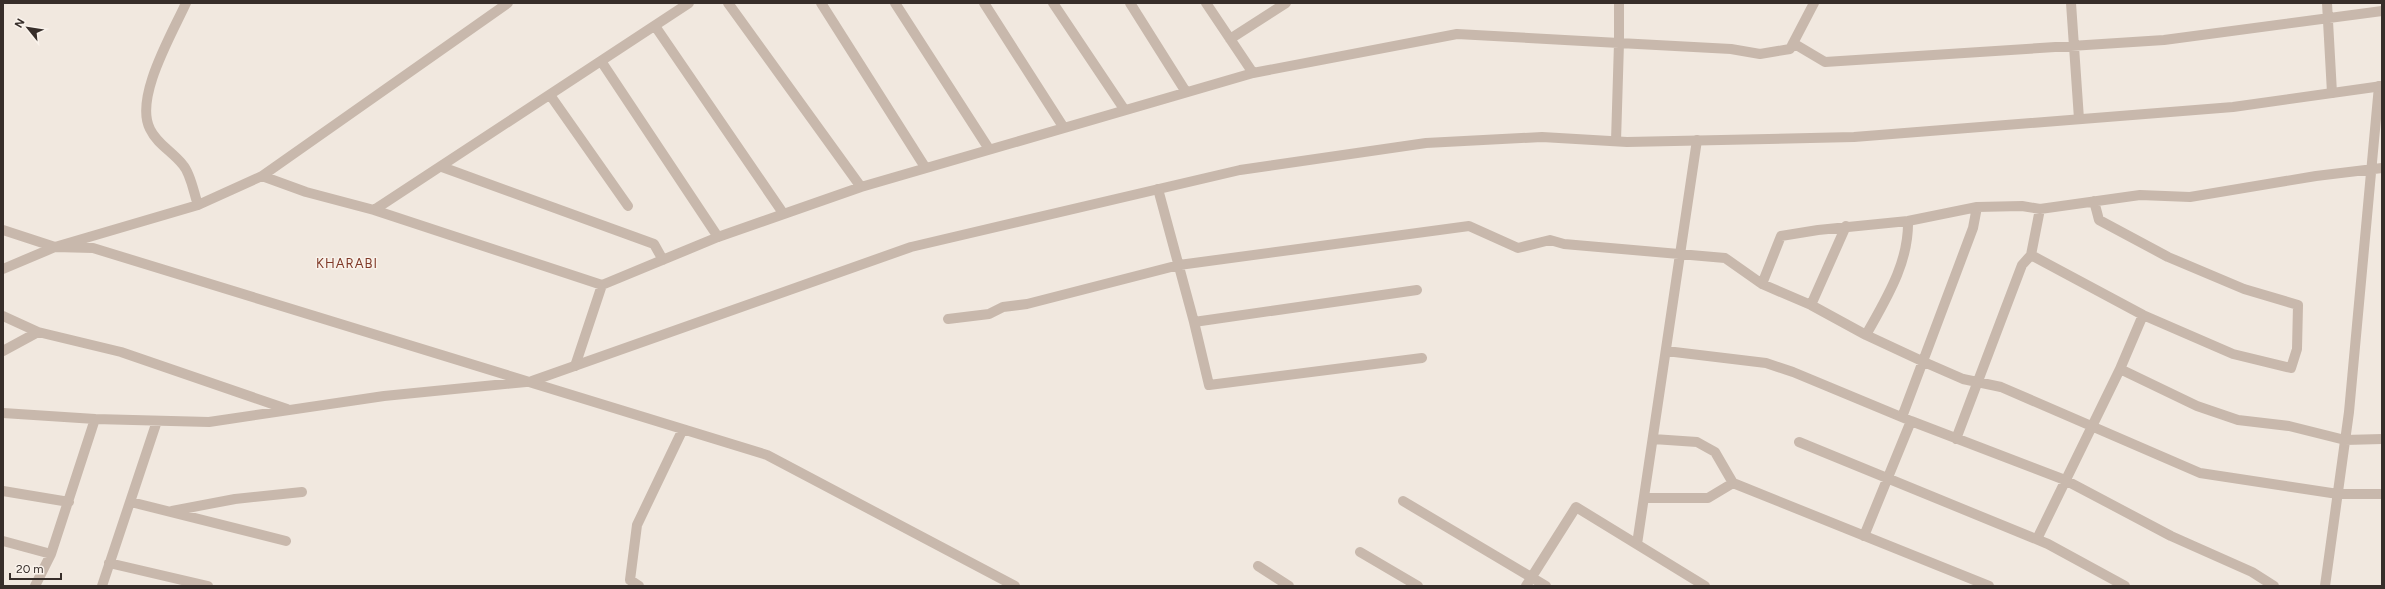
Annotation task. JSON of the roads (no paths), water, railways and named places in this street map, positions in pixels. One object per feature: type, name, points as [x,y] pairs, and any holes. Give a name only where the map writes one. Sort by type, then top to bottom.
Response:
[{"type":"street","points":[[186,3],[147,91],[145,113],[149,129],[162,146],[184,166],[198,205]]},
{"type":"street","points":[[3,269],[55,247],[198,205],[262,176],[508,3]]},
{"type":"street","points":[[374,210],[442,167],[689,3]]},
{"type":"street","points":[[728,3],[861,187]]},
{"type":"street","points":[[822,3],[925,167]]},
{"type":"street","points":[[895,3],[990,149]]},
{"type":"street","points":[[984,3],[1064,128]]},
{"type":"street","points":[[1053,3],[1124,109]]},
{"type":"street","points":[[1130,3],[1186,92]]},
{"type":"street","points":[[1206,3],[1253,73]]},
{"type":"street","points":[[1230,39],[1286,3]]},
{"type":"street","points":[[1616,141],[1620,3]]},
{"type":"street","points":[[262,176],[306,192],[374,210],[602,285],[718,237],[783,213],[861,187],[1124,109],[1253,73],[1457,34],[1730,49],[1760,54],[1790,49],[1814,3]]},
{"type":"street","points":[[2071,3],[2079,119]]},
{"type":"street","points":[[2327,3],[2332,93]]},
{"type":"street","points":[[1793,44],[1825,62],[2074,48],[2164,40],[2220,31],[2328,20],[2382,11]]},
{"type":"street","points":[[655,26],[783,213]]},
{"type":"street","points":[[601,61],[718,237]]},
{"type":"street","points":[[3,413],[96,419],[209,422],[384,396],[532,381],[911,246],[1240,170],[1426,143],[1542,137],[1616,141],[1854,137],[2233,107],[2380,86],[2345,440],[2324,586]]},
{"type":"street","points":[[550,95],[628,206]]},
{"type":"street","points":[[1637,544],[1697,140]]},
{"type":"street","points":[[442,167],[654,244],[663,260]]},
{"type":"street","points":[[1762,284],[1780,236],[1846,226],[1908,221],[1977,208],[2022,206],[2040,209],[2140,194],[2190,197],[2316,176],[2382,168]]},
{"type":"street","points":[[1158,189],[1194,322],[1209,385],[1422,358]]},
{"type":"street","points":[[2031,255],[2143,315],[2233,354],[2291,368],[2297,349],[2298,305],[2244,289],[2168,257],[2099,220],[2094,201]]},
{"type":"street","points":[[1864,536],[1887,479],[1924,362],[1973,228],[1977,208]]},
{"type":"street","points":[[1956,439],[1980,382],[2022,265],[2031,255],[2040,209]]},
{"type":"street","points":[[1866,335],[1892,289],[1908,241],[1908,221]]},
{"type":"street","points":[[948,320],[989,314],[1003,307],[1027,304],[1179,265],[1469,226],[1518,248],[1550,240],[1564,244],[1725,258],[1762,284],[1811,305],[1866,335],[1924,362],[1963,379],[2001,387],[2200,473],[2338,494],[2382,494]]},
{"type":"street","points":[[1811,305],[1846,226]]},
{"type":"street","points":[[3,230],[55,247],[93,248],[532,381],[767,455],[1000,582],[1016,586]]},
{"type":"street","points":[[575,366],[602,285]]},
{"type":"street","points":[[1194,322],[1418,290]]},
{"type":"street","points":[[2037,539],[2120,369],[2143,315]]},
{"type":"street","points":[[3,316],[38,332],[121,352],[289,410]]},
{"type":"street","points":[[3,351],[38,332]]},
{"type":"street","points":[[1666,351],[1766,363],[1956,439],[2065,480],[2171,536],[2252,572],[2274,586]]},
{"type":"street","points":[[2120,369],[2197,406],[2238,420],[2289,426],[2345,440],[2382,439]]},
{"type":"street","points":[[35,586],[51,554],[70,502],[96,419]]},
{"type":"street","points":[[102,586],[157,421]]},
{"type":"street","points":[[639,586],[628,583],[637,525],[683,429]]},
{"type":"street","points":[[1653,439],[1697,442],[1714,452],[1733,483],[1989,586]]},
{"type":"street","points":[[1799,442],[2037,539],[2125,586]]},
{"type":"street","points":[[1644,498],[1708,498],[1733,483]]},
{"type":"street","points":[[3,491],[70,502]]},
{"type":"street","points":[[170,512],[235,499],[302,492]]},
{"type":"street","points":[[1403,501],[1529,582],[1546,586]]},
{"type":"street","points":[[131,502],[286,541]]},
{"type":"street","points":[[1529,582],[1576,507],[1705,586]]},
{"type":"street","points":[[3,541],[51,554]]},
{"type":"street","points":[[1360,552],[1418,586]]},
{"type":"street","points":[[110,563],[208,586]]},
{"type":"street","points":[[1258,566],[1289,586]]},
{"type":"district","name":"KHARABI","points":[[347,263]]}]
